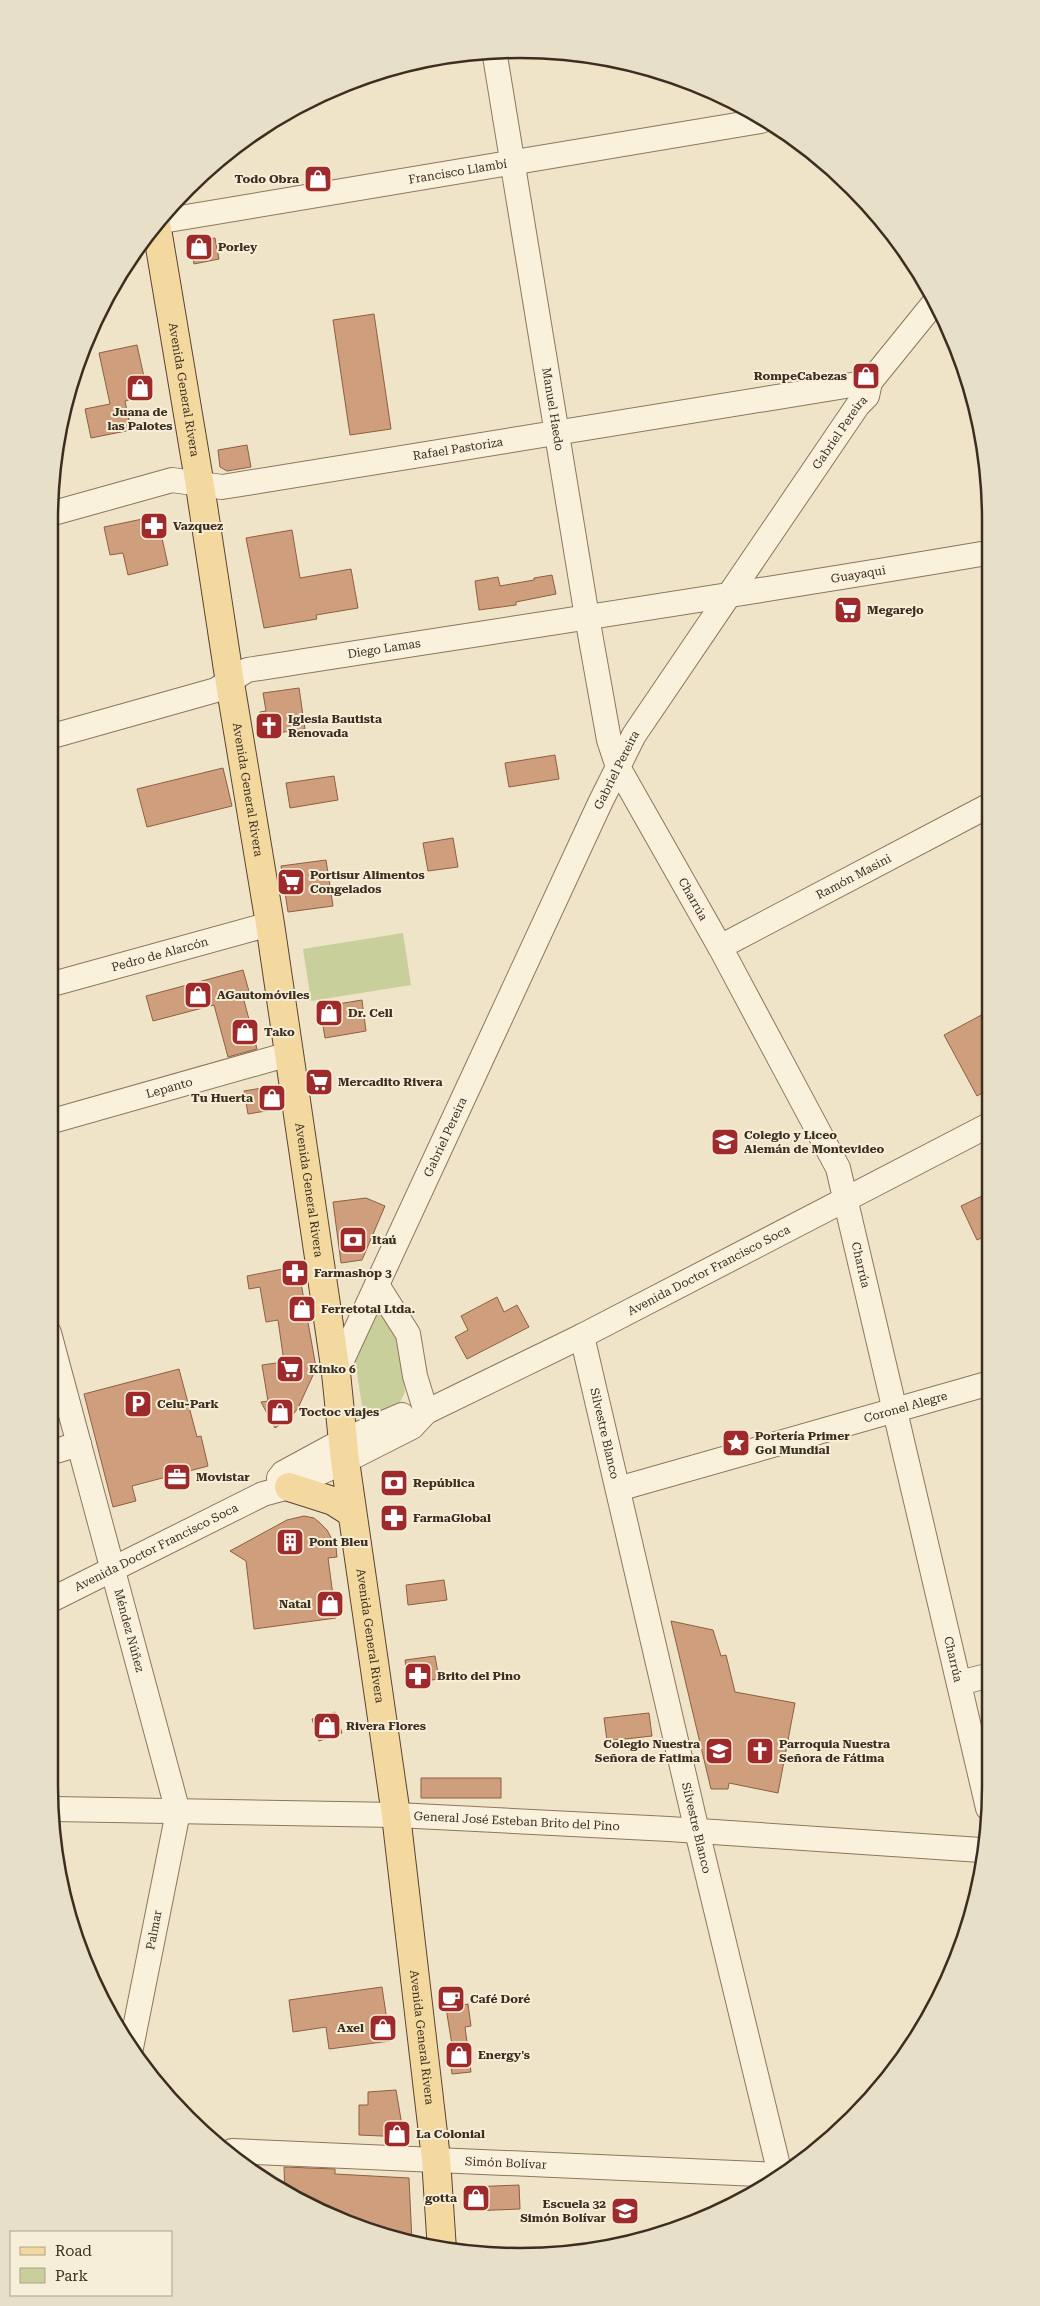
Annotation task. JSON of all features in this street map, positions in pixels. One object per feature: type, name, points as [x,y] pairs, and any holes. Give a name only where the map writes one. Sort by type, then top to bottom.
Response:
[{"type":"main road","name":"Avenida General Rivera","points":[[158,232],[270,924],[336,1373],[352,1513],[396,1815],[436,2159],[441,2242]]},
{"type":"main road","points":[[289,1487],[333,1501],[352,1513]]},
{"type":"street","name":"Manuel Haedo","points":[[495,58],[514,162],[587,617],[609,740],[618,767]]},
{"type":"street","name":"Francisco Llambí","points":[[167,221],[755,122]]},
{"type":"street","name":"Gabriel Pereira","points":[[336,1373],[634,734],[858,405],[867,396],[870,382],[931,307]]},
{"type":"street","name":"Rafael Pastoriza","points":[[58,512],[172,480],[200,486],[222,487],[870,382]]},
{"type":"street","name":"Guayaqui","points":[[729,597],[982,554]]},
{"type":"street","name":"Diego Lamas","points":[[58,734],[216,690],[230,683],[247,670],[729,597]]},
{"type":"street","name":"Charrúa","points":[[618,767],[720,947],[838,1168],[982,1782]]},
{"type":"street","name":"Ramón Masini","points":[[720,947],[982,809]]},
{"type":"street","name":"Pedro de Alarcón","points":[[58,983],[270,924]]},
{"type":"street","name":"Lepanto","points":[[58,1119],[289,1054]]},
{"type":"street","name":"Avenida Doctor Francisco Soca","points":[[263,1494],[283,1473],[412,1427],[426,1412],[582,1336],[982,1130]]},
{"type":"street","points":[[377,1284],[408,1334],[415,1376],[426,1412]]},
{"type":"street","name":"Silvestre Blanco","points":[[582,1336],[778,2170]]},
{"type":"street","name":"Méndez Núñez","points":[[58,1366],[178,1812]]},
{"type":"street","name":"Coronel Alegre","points":[[618,1489],[982,1385]]},
{"type":"street","points":[[58,1450],[79,1444]]},
{"type":"street","name":"Avenida Doctor Francisco Soca","points":[[58,1596],[263,1494],[289,1487],[344,1451]]},
{"type":"street","points":[[959,1683],[982,1677]]},
{"type":"street","name":"General José Esteban Brito del Pino","points":[[58,1809],[396,1815],[697,1831],[978,1850]]},
{"type":"street","name":"Palmar","points":[[133,2039],[178,1812]]},
{"type":"street","name":"Simón Bolívar","points":[[236,2151],[771,2175]]},
{"type":"green space","points":[[403,933],[411,985],[311,1001],[303,949]]},
{"type":"green space","points":[[379,1312],[398,1335],[405,1392],[399,1404],[371,1418],[363,1412],[355,1361],[375,1315]]},
{"type":"building","points":[[215,238],[219,259],[194,264],[190,242]]},
{"type":"building","points":[[374,314],[391,429],[350,435],[333,320]]},
{"type":"building","points":[[137,345],[148,395],[125,401],[131,430],[91,438],[85,409],[110,404],[99,353]]},
{"type":"building","points":[[247,445],[251,467],[227,471],[220,467],[218,450]]},
{"type":"building","points":[[157,516],[168,565],[128,575],[123,553],[110,555],[104,527]]},
{"type":"building","points":[[292,530],[300,578],[351,569],[358,608],[316,615],[317,619],[264,628],[246,538]]},
{"type":"building","points":[[552,575],[556,594],[516,602],[516,605],[479,610],[475,581],[498,577],[500,586]]},
{"type":"building","points":[[299,688],[305,729],[263,735],[260,712],[266,711],[263,693]]},
{"type":"building","points":[[555,755],[559,779],[509,787],[505,763]]},
{"type":"building","points":[[223,768],[232,806],[147,827],[137,789]]},
{"type":"building","points":[[334,776],[338,800],[290,808],[286,783]]},
{"type":"building","points":[[453,838],[458,867],[428,871],[423,843]]},
{"type":"building","points":[[326,860],[333,906],[288,912],[281,866]]},
{"type":"building","name":"AGautomóviles","points":[[243,970],[250,995],[243,997],[257,1049],[228,1057],[214,1005],[153,1021],[146,996]]},
{"type":"building","points":[[362,1000],[366,1031],[325,1038],[320,1007]]},
{"type":"building","points":[[982,1015],[982,1093],[977,1096],[944,1035]]},
{"type":"building","points":[[274,1086],[278,1109],[248,1114],[244,1091]]},
{"type":"building","points":[[982,1196],[982,1238],[977,1240],[961,1206]]},
{"type":"building","points":[[366,1198],[385,1206],[362,1260],[341,1263],[333,1202]]},
{"type":"building","points":[[298,1266],[317,1373],[314,1373],[298,1408],[291,1417],[275,1428],[261,1402],[268,1401],[262,1365],[284,1362],[278,1320],[266,1322],[260,1287],[249,1289],[247,1276]]},
{"type":"building","points":[[497,1297],[504,1312],[517,1305],[529,1327],[467,1359],[455,1337],[468,1330],[461,1316]]},
{"type":"building","points":[[179,1369],[197,1437],[201,1436],[208,1466],[132,1486],[136,1501],[113,1507],[84,1394]]},
{"type":"building","points":[[304,1516],[314,1518],[320,1523],[327,1530],[336,1547],[337,1557],[328,1558],[336,1618],[254,1629],[246,1561],[230,1551],[287,1520]]},
{"type":"building","points":[[444,1580],[447,1600],[408,1605],[406,1585]]},
{"type":"building","points":[[671,1621],[713,1630],[721,1656],[726,1655],[735,1692],[795,1703],[778,1793],[729,1783],[728,1789],[711,1789]]},
{"type":"building","points":[[435,1656],[439,1679],[408,1683],[405,1660]]},
{"type":"building","name":"Rivera Flores","points":[[335,1712],[342,1733],[319,1741],[312,1719]]},
{"type":"building","points":[[649,1713],[652,1736],[607,1741],[604,1718]]},
{"type":"building","points":[[421,1778],[501,1778],[501,1798],[421,1798]]},
{"type":"building","points":[[382,1987],[390,2041],[329,2049],[326,2027],[293,2032],[289,2000]]},
{"type":"building","points":[[468,2004],[471,2026],[465,2027],[471,2072],[452,2074],[449,2051],[453,2051],[446,2008]]},
{"type":"building","points":[[396,2090],[404,2137],[359,2135],[359,2105],[368,2105],[368,2092]]},
{"type":"building","points":[[284,2167],[335,2169],[335,2174],[409,2178],[412,2236],[371,2224],[343,2213],[315,2201],[285,2184]]},
{"type":"building","points":[[519,2185],[520,2209],[470,2211],[469,2187]]},
{"type":"place","name":"Todo Obra","points":[[318,179]]},
{"type":"place","name":"Porley","points":[[199,247]]},
{"type":"place","name":"RompeCabezas","points":[[866,376]]},
{"type":"place","name":"Juana de las Palotes","points":[[140,388]]},
{"type":"place","name":"Vazquez","points":[[154,526]]},
{"type":"place","name":"Megarejo","points":[[848,610]]},
{"type":"place","name":"Iglesia Bautista Renovada","points":[[269,726]]},
{"type":"place","name":"Portisur Alimentos Congelados","points":[[291,882]]},
{"type":"place","name":"AGautomóviles","points":[[198,995]]},
{"type":"place","name":"Dr. Cell","points":[[329,1013]]},
{"type":"place","name":"Tako","points":[[245,1032]]},
{"type":"place","name":"Mercadito Rivera","points":[[319,1082]]},
{"type":"place","name":"Tu Huerta","points":[[272,1098]]},
{"type":"place","name":"Colegio y Liceo Alemán de Montevideo","points":[[725,1142]]},
{"type":"place","name":"Itaú","points":[[353,1240]]},
{"type":"place","name":"Farmashop 3","points":[[295,1273]]},
{"type":"place","name":"Ferretotal Ltda.","points":[[302,1309]]},
{"type":"place","name":"Kinko 6","points":[[290,1369]]},
{"type":"place","name":"Celu-Park","points":[[138,1404]]},
{"type":"place","name":"Toctoc viajes","points":[[280,1412]]},
{"type":"place","name":"Portería Primer Gol Mundial","points":[[736,1443]]},
{"type":"place","name":"Movistar","points":[[177,1477]]},
{"type":"place","name":"República","points":[[394,1483]]},
{"type":"place","name":"FarmaGlobal","points":[[394,1518]]},
{"type":"place","name":"Pont Bleu","points":[[290,1542]]},
{"type":"place","name":"Natal","points":[[330,1604]]},
{"type":"place","name":"Brito del Pino","points":[[418,1676]]},
{"type":"place","name":"Rivera Flores","points":[[327,1726]]},
{"type":"place","name":"Colegio Nuestra Señora de Fatima","points":[[719,1751]]},
{"type":"place","name":"Parroquia Nuestra Señora de Fátima","points":[[760,1751]]},
{"type":"place","name":"Café Doré","points":[[451,1999]]},
{"type":"place","name":"Axel","points":[[383,2028]]},
{"type":"place","name":"Energy's","points":[[459,2055]]},
{"type":"place","name":"La Colonial","points":[[397,2134]]},
{"type":"place","name":"gotta","points":[[476,2198]]},
{"type":"place","name":"Escuela 32 Simón Bolívar","points":[[625,2211]]}]
